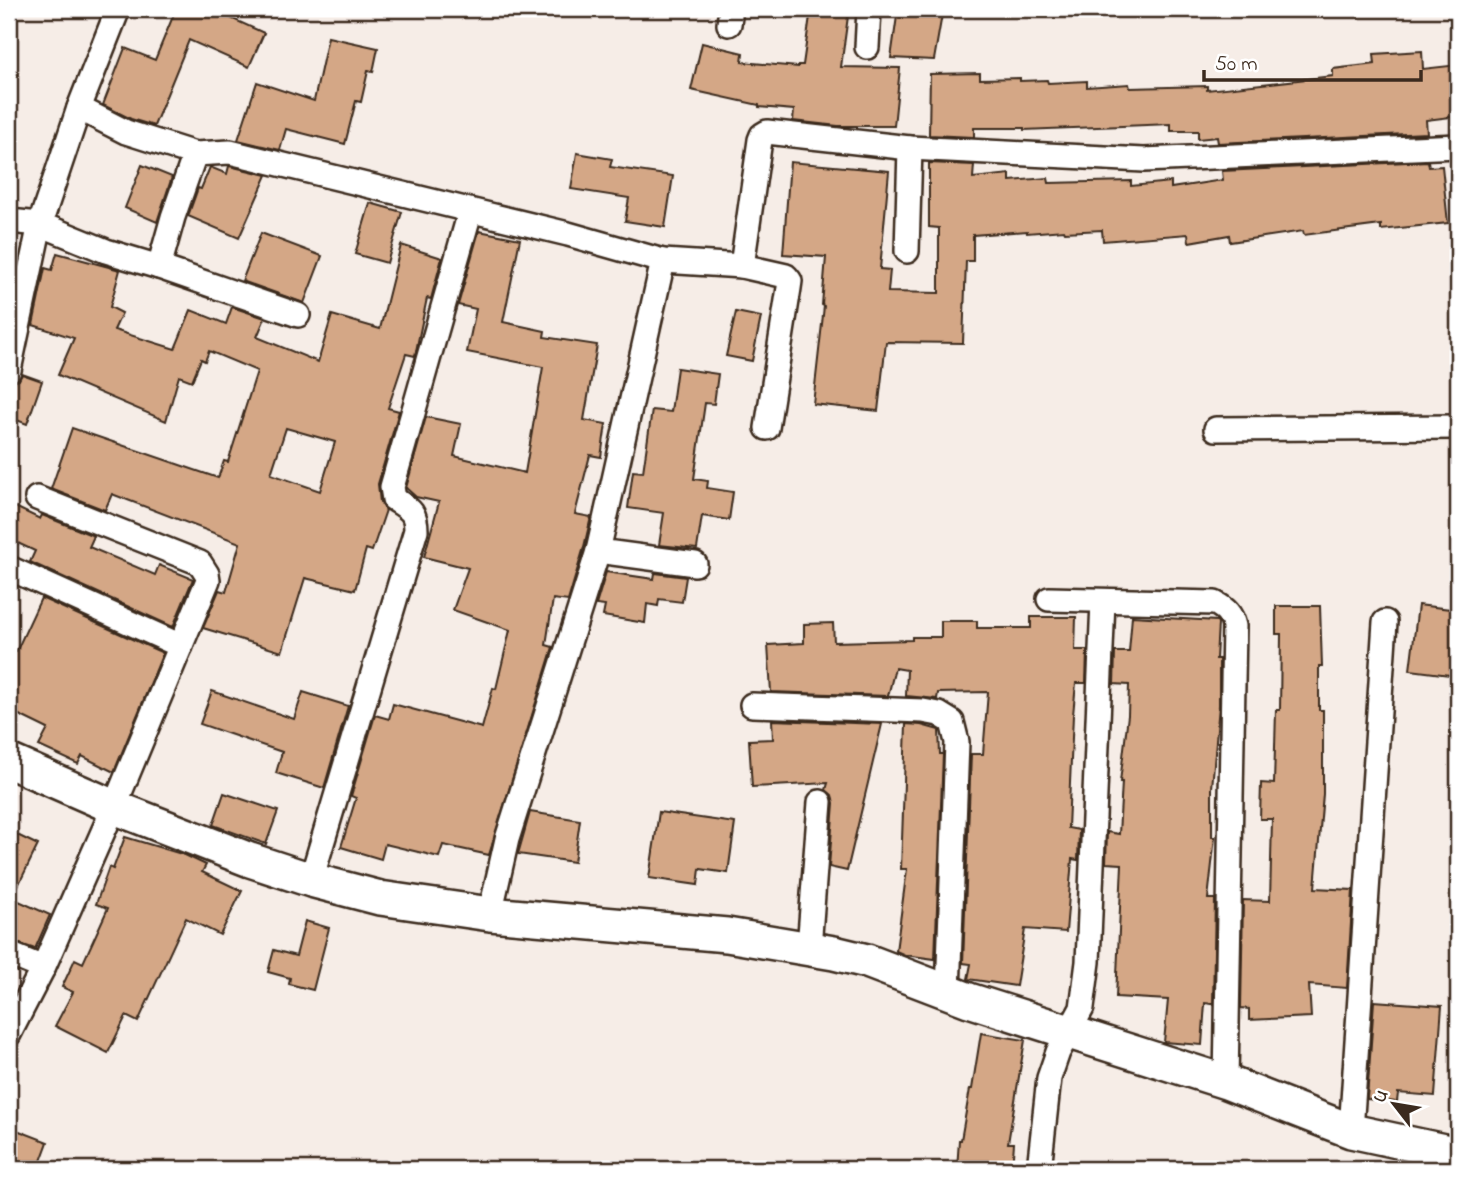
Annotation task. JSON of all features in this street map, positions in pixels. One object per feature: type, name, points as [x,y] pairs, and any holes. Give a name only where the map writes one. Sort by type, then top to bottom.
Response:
[{"type":"street","points":[[9,370],[40,224],[79,108],[118,9]]},
{"type":"street","points":[[867,47],[869,9]]},
{"type":"street","points":[[79,108],[126,132],[195,155],[230,152],[568,234],[663,261],[742,266],[783,275],[789,281],[767,428]]},
{"type":"street","points":[[742,266],[762,135],[767,132],[910,148],[1144,160],[1458,146]]},
{"type":"street","points":[[907,251],[910,148]]},
{"type":"street","points":[[159,267],[195,155]]},
{"type":"street","points":[[311,880],[416,530],[416,518],[394,499],[392,487],[470,212]]},
{"type":"street","points":[[9,221],[40,224],[106,251],[298,315]]},
{"type":"street","points":[[490,914],[507,839],[597,551],[663,261]]},
{"type":"street","points":[[1216,429],[1458,427]]},
{"type":"street","points":[[9,1034],[43,968],[114,807],[208,580],[200,563],[37,498]]},
{"type":"street","points":[[597,551],[695,564]]},
{"type":"street","points":[[9,568],[181,646]]},
{"type":"street","points":[[1049,599],[1215,603],[1226,609],[1232,617],[1234,640],[1226,1082]]},
{"type":"street","points":[[1040,1169],[1049,1078],[1058,1052],[1071,1032],[1084,999],[1088,962],[1104,601]]},
{"type":"street","points":[[1351,1131],[1385,622]]},
{"type":"street","points":[[752,705],[923,711],[939,714],[952,722],[957,742],[948,993]]},
{"type":"street","points":[[9,761],[114,807],[250,860],[311,880],[380,898],[490,914],[727,935],[810,948],[867,961],[948,993],[1226,1082],[1351,1131],[1458,1154]]},
{"type":"street","points":[[810,948],[820,802]]},
{"type":"street","points":[[9,954],[43,968]]},
{"type":"building","points":[[176,9],[211,9],[264,33],[249,67],[189,40],[154,126],[131,119],[103,105],[125,48],[155,60]]},
{"type":"building","points":[[811,9],[849,9],[841,67],[900,68],[894,126],[838,126],[793,121],[794,110],[759,107],[691,90],[702,43],[743,53],[742,62],[798,67],[803,65]]},
{"type":"building","points":[[898,9],[943,9],[934,60],[891,58]]},
{"type":"building","points":[[328,37],[378,48],[373,72],[368,71],[361,102],[356,101],[345,144],[286,129],[280,150],[238,140],[257,82],[314,101]]},
{"type":"building","points":[[1422,51],[1423,69],[1458,65],[1458,116],[1426,120],[1427,133],[1218,143],[1217,137],[1198,139],[1198,131],[1171,131],[1171,124],[1024,130],[974,128],[974,137],[929,135],[930,74],[980,73],[980,79],[1020,78],[1020,81],[1047,80],[1048,83],[1087,81],[1087,87],[1129,84],[1130,88],[1207,86],[1207,90],[1333,76],[1333,69],[1375,64],[1374,54]]},
{"type":"building","points":[[577,153],[612,159],[610,167],[673,176],[665,227],[625,221],[629,198],[571,189]]},
{"type":"building","points":[[1428,161],[1429,167],[1442,166],[1448,223],[1381,230],[1381,225],[1304,235],[1303,231],[1230,242],[1229,235],[1189,242],[1188,234],[1103,241],[1102,230],[973,235],[973,261],[966,261],[963,343],[886,342],[878,411],[813,404],[824,306],[826,257],[783,254],[790,162],[889,171],[880,269],[890,270],[888,292],[939,293],[939,228],[929,227],[929,163],[974,165],[973,178],[1010,174],[1010,181],[1048,178],[1049,183],[1131,181],[1131,186],[1171,182],[1171,188],[1223,180],[1222,171]]},
{"type":"building","points":[[142,165],[172,177],[157,222],[125,208]]},
{"type":"building","points":[[229,166],[267,175],[239,238],[188,216],[198,188],[201,189],[210,167],[227,174]]},
{"type":"building","points":[[370,203],[402,212],[387,263],[355,254]]},
{"type":"building","points":[[479,231],[520,239],[503,322],[545,331],[544,337],[597,345],[584,420],[606,424],[601,457],[590,455],[575,514],[591,517],[584,547],[568,601],[553,599],[546,645],[553,647],[489,855],[443,845],[439,857],[385,844],[381,859],[341,847],[356,798],[351,796],[375,715],[389,719],[393,704],[482,728],[493,688],[496,689],[510,630],[453,610],[468,568],[424,557],[439,502],[416,497],[406,488],[426,417],[461,424],[454,456],[525,473],[543,367],[467,352],[476,309],[458,305]]},
{"type":"building","points":[[261,233],[322,256],[304,303],[242,281]]},
{"type":"building","points":[[401,245],[442,258],[431,299],[427,298],[415,356],[406,354],[388,408],[399,411],[378,484],[380,502],[386,510],[372,551],[366,549],[355,590],[305,578],[282,652],[203,628],[219,590],[226,592],[240,543],[112,494],[105,510],[51,489],[72,428],[218,478],[224,461],[228,462],[257,371],[209,351],[205,361],[201,359],[192,381],[179,376],[166,421],[58,375],[74,338],[33,325],[45,268],[52,270],[57,253],[120,270],[110,307],[122,313],[114,330],[175,349],[191,310],[226,324],[232,307],[265,318],[257,337],[318,362],[332,315],[380,329]],"holes":[[[286,428],[335,442],[320,491],[271,474]]]},
{"type":"building","points":[[9,256],[18,259],[9,304]]},
{"type":"building","points":[[736,312],[761,317],[752,361],[726,356]]},
{"type":"building","points":[[677,368],[718,374],[714,404],[705,403],[694,479],[708,481],[707,488],[733,492],[729,520],[702,516],[697,549],[659,545],[664,513],[628,508],[633,471],[643,472],[652,410],[671,412]]},
{"type":"building","points":[[22,374],[42,381],[27,424],[9,417],[9,384],[19,380]]},
{"type":"building","points":[[9,504],[40,519],[42,515],[94,536],[89,547],[155,575],[159,565],[193,579],[173,627],[30,562],[35,551],[9,539]]},
{"type":"building","points":[[606,572],[654,579],[655,573],[686,577],[682,602],[659,599],[658,606],[647,604],[645,623],[603,616],[605,606],[596,605]]},
{"type":"building","points":[[41,598],[163,653],[114,772],[82,756],[78,764],[39,746],[48,729],[9,710],[9,649],[16,652]]},
{"type":"building","points":[[1418,605],[1458,610],[1458,676],[1410,670]]},
{"type":"building","points":[[1276,606],[1320,606],[1322,666],[1319,666],[1319,710],[1323,710],[1323,794],[1315,888],[1353,890],[1347,988],[1309,985],[1311,1017],[1249,1020],[1249,1009],[1241,1008],[1243,900],[1270,901],[1272,819],[1260,819],[1261,783],[1274,784],[1276,710],[1280,710],[1281,634],[1276,634]]},
{"type":"building","points":[[1132,616],[1218,623],[1216,659],[1219,659],[1219,705],[1212,788],[1212,837],[1215,837],[1208,899],[1215,899],[1213,1004],[1205,1003],[1202,1045],[1164,1042],[1168,1000],[1116,997],[1122,864],[1106,863],[1107,832],[1119,834],[1120,782],[1128,715],[1129,685],[1114,684],[1115,652],[1129,652]]},
{"type":"building","points":[[1031,617],[1076,617],[1075,650],[1087,650],[1086,683],[1076,683],[1073,715],[1068,828],[1079,830],[1078,860],[1072,859],[1066,932],[1025,929],[1016,986],[968,979],[971,964],[963,963],[971,754],[983,754],[988,692],[938,693],[937,699],[906,696],[907,670],[895,668],[888,696],[771,692],[768,645],[804,643],[804,624],[833,623],[834,642],[912,640],[912,637],[941,637],[941,621],[977,621],[977,628],[1031,628]]},
{"type":"building","points":[[212,691],[294,719],[303,692],[348,706],[324,788],[276,773],[282,752],[200,724]]},
{"type":"building","points":[[772,720],[882,724],[847,871],[829,867],[834,803],[832,795],[826,790],[828,783],[752,787],[749,740],[773,739]]},
{"type":"building","points":[[906,724],[939,730],[940,754],[943,754],[935,959],[905,955],[896,951],[907,869],[901,869]]},
{"type":"building","points":[[224,793],[278,811],[266,844],[213,825]]},
{"type":"building","points":[[530,812],[580,820],[574,862],[518,854]]},
{"type":"building","points":[[659,812],[735,823],[728,873],[700,869],[698,885],[649,878]]},
{"type":"building","points":[[9,831],[38,845],[12,898],[50,915],[35,949],[9,940]]},
{"type":"building","points":[[125,837],[185,855],[206,865],[202,872],[242,891],[220,935],[186,918],[138,1022],[126,1016],[108,1053],[55,1026],[73,992],[62,987],[75,959],[83,963],[108,908],[96,904],[109,867],[113,869]]},
{"type":"building","points":[[305,921],[329,928],[313,990],[289,984],[290,978],[268,972],[274,950],[296,956]]},
{"type":"building","points":[[1374,1001],[1442,1006],[1435,1096],[1398,1093],[1397,1102],[1367,1099]]},
{"type":"building","points":[[981,1033],[1025,1040],[1008,1143],[1014,1143],[1012,1169],[957,1169],[959,1140],[972,1089]]},
{"type":"building","points":[[9,1127],[48,1142],[38,1169],[9,1169]]}]
